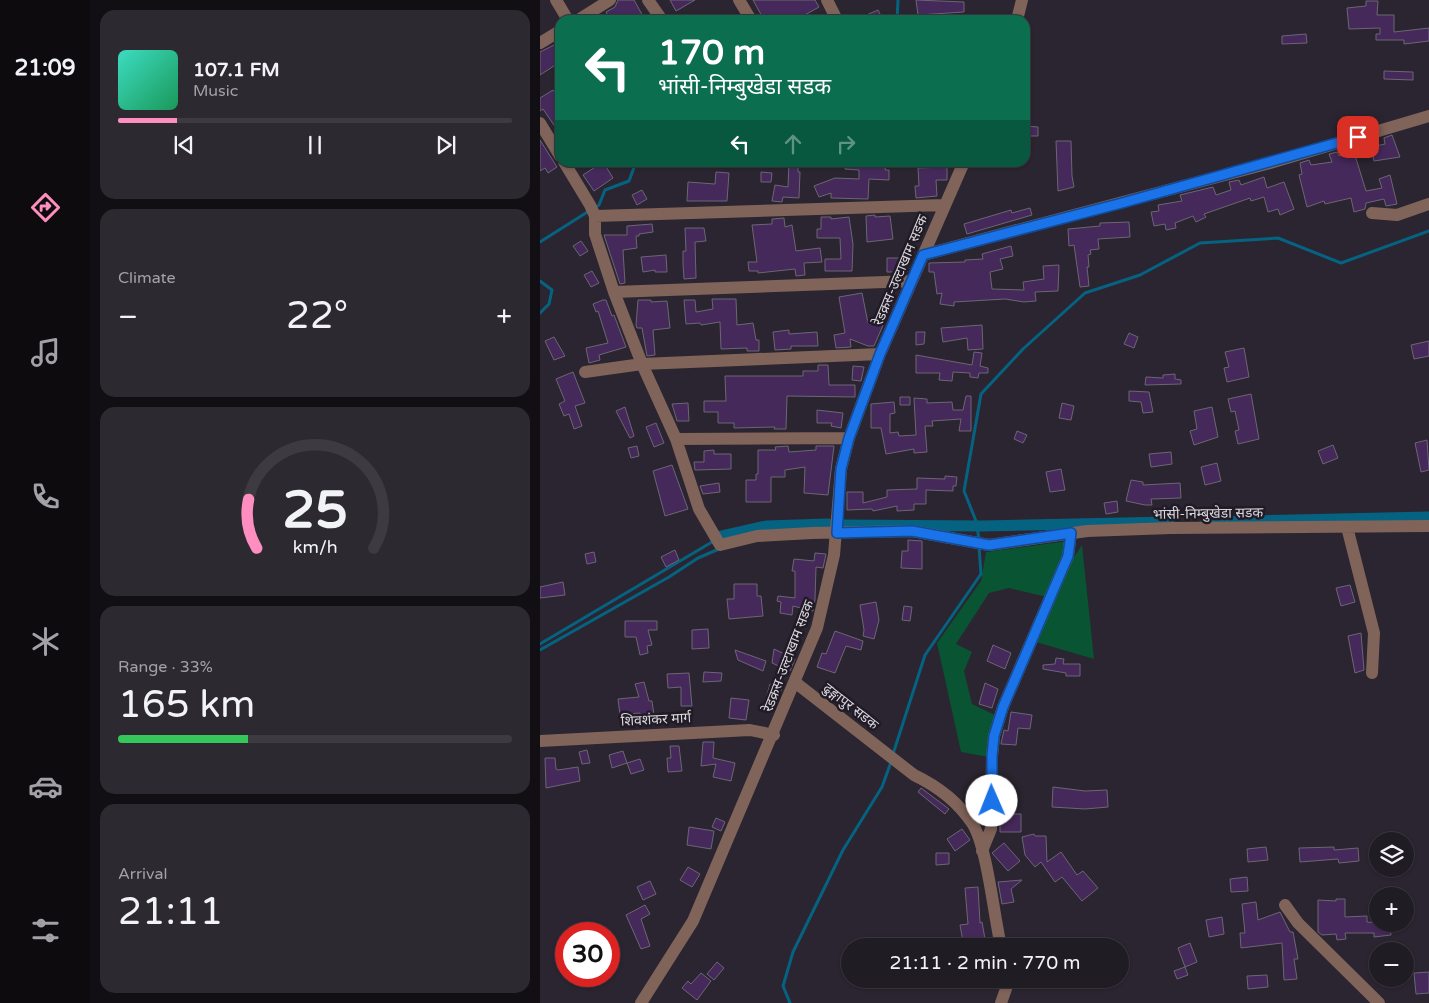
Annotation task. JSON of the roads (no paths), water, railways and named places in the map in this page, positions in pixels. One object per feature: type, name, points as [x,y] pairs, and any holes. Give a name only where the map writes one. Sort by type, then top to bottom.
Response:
[{"type":"street","points":[[556,0],[565,15]]},
{"type":"street","points":[[586,15],[610,0]]},
{"type":"street","points":[[648,0],[658,15]]},
{"type":"street","points":[[739,0],[748,15]]},
{"type":"street","points":[[827,0],[834,15]]},
{"type":"street","points":[[1018,15],[1022,0]]},
{"type":"street","points":[[540,43],[555,34]]},
{"type":"street","points":[[923,255],[1242,170],[1429,116]]},
{"type":"street","points":[[540,123],[555,148]]},
{"type":"street","points":[[567,167],[592,210],[595,234],[614,292],[642,364],[676,439],[699,509],[720,545],[757,536],[837,533]]},
{"type":"street","name":"रेडक्रस-उल्टाखाम सडक","points":[[641,1003],[693,921],[796,683],[820,620],[831,572],[837,533],[841,469],[849,438],[880,354],[962,167]]},
{"type":"street","points":[[1372,213],[1397,215],[1429,204]]},
{"type":"street","points":[[592,210],[944,205]]},
{"type":"street","points":[[614,292],[912,281]]},
{"type":"street","points":[[585,372],[642,364],[880,354]]},
{"type":"street","points":[[676,439],[849,438]]},
{"type":"street","name":"भांसी-निम्बुखेडा सडक","points":[[837,533],[912,531],[989,545],[1071,533],[1171,528],[1429,526]]},
{"type":"street","points":[[1347,527],[1374,633],[1372,673]]},
{"type":"street","points":[[999,938],[982,851],[991,829],[994,736],[1003,707],[1068,556],[1071,533]]},
{"type":"street","name":"ढुङ्गापुर सडक","points":[[796,683],[900,764],[952,800],[973,824],[982,851]]},
{"type":"street","name":"शिवशंकर मार्ग","points":[[540,741],[750,730],[774,735]]},
{"type":"street","points":[[1284,905],[1298,923],[1379,1003]]},
{"type":"street","points":[[1001,1003],[1006,988]]},
{"type":"waterway","points":[[897,15],[898,0]]},
{"type":"waterway","points":[[594,208],[599,205],[605,190],[629,181],[634,167]]},
{"type":"waterway","points":[[540,242],[589,211]]},
{"type":"waterway","points":[[979,539],[976,521],[964,491],[981,394],[1023,349],[1085,293],[1140,275],[1200,243],[1278,238],[1341,263],[1429,231]]},
{"type":"waterway","points":[[540,281],[552,290],[549,304],[540,313]]},
{"type":"waterway","points":[[1206,522],[1429,517]]},
{"type":"waterway","points":[[843,525],[983,526],[1169,522]]},
{"type":"waterway","points":[[721,536],[766,526],[828,524]]},
{"type":"waterway","points":[[540,644],[712,542]]},
{"type":"waterway","points":[[893,754],[925,655],[981,574],[979,547]]},
{"type":"waterway","points":[[540,650],[669,577],[698,558],[719,549]]},
{"type":"waterway","points":[[790,1003],[783,986],[793,952],[843,850],[882,787],[891,762]]}]
